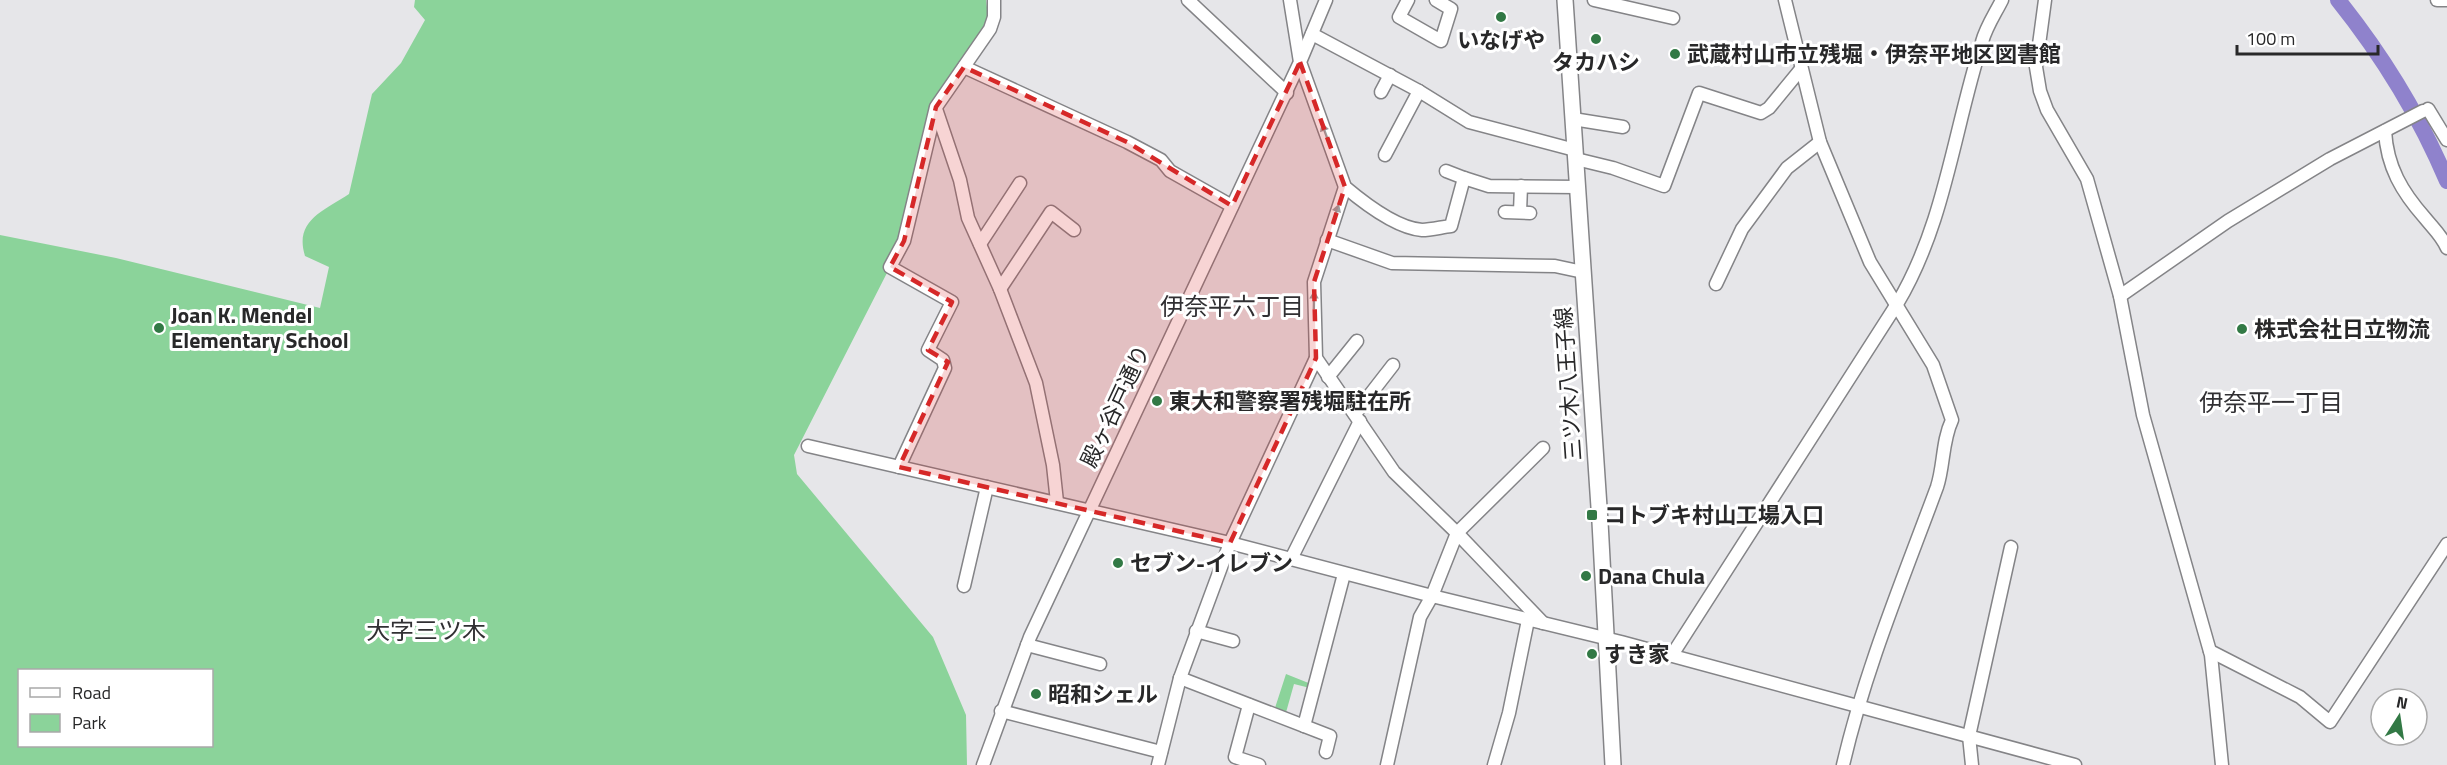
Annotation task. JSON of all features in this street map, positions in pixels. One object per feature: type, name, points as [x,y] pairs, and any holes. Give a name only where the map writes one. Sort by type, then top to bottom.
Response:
[{"type":"main road","name":"三ツ木八王子線","points":[[1565,0],[1613,765]]},
{"type":"street","points":[[899,467],[945,368],[944,360],[928,350],[952,302],[890,267],[904,241],[936,107],[992,24],[994,0]]},
{"type":"street","points":[[1188,0],[1287,93]]},
{"type":"street","points":[[1290,0],[1300,62],[1345,187],[1384,216],[1422,230],[1450,226],[1464,178]]},
{"type":"street","name":"殿ヶ谷戸通り","points":[[983,765],[1027,645],[1089,509],[1287,93],[1326,0]]},
{"type":"street","points":[[1408,0],[1399,17],[1441,41],[1451,9],[1436,0]]},
{"type":"street","points":[[1594,0],[1673,18]]},
{"type":"street","points":[[1785,0],[1820,142],[1870,262],[1933,365],[1952,420],[1948,428],[1940,478],[1856,706],[1843,765]]},
{"type":"street","points":[[1672,655],[1897,304],[1917,267],[1932,226],[1982,39],[2002,0]]},
{"type":"street","points":[[2045,0],[2036,67],[2040,91],[2047,110],[2087,179],[2120,296],[2142,416],[2210,651],[2222,765]]},
{"type":"street","points":[[2437,0],[2447,0]]},
{"type":"street","points":[[1312,34],[1419,91],[1469,122],[1576,155],[1664,186],[1699,93],[1761,113],[1769,108],[1801,69]]},
{"type":"street","points":[[964,67],[1127,142],[1161,160],[1170,171],[1232,206]]},
{"type":"street","points":[[1382,92],[1390,75]]},
{"type":"street","points":[[1385,155],[1419,91]]},
{"type":"street","points":[[936,107],[960,180],[968,218],[1000,290],[1035,383],[1053,465],[1057,502]]},
{"type":"street","points":[[2120,296],[2228,221],[2330,159],[2425,110],[2447,140]]},
{"type":"street","points":[[1573,119],[1623,127]]},
{"type":"street","points":[[2385,131],[2391,165],[2403,192],[2442,238],[2447,248]]},
{"type":"street","points":[[1716,284],[1742,229],[1787,168],[1820,142]]},
{"type":"street","points":[[1446,171],[1489,186],[1578,187]]},
{"type":"street","points":[[980,244],[1020,183]]},
{"type":"street","points":[[1505,212],[1525,213],[1521,186]]},
{"type":"street","points":[[1001,711],[1160,759],[1180,678],[1230,543],[1316,358],[1314,282],[1345,187]]},
{"type":"street","points":[[1000,290],[1051,212],[1074,230]]},
{"type":"street","points":[[1327,240],[1392,263],[1555,266],[1583,272]]},
{"type":"street","points":[[1328,377],[1357,341]]},
{"type":"street","points":[[1316,358],[1394,472],[1457,533],[1544,624]]},
{"type":"street","points":[[1291,559],[1357,417],[1393,365]]},
{"type":"street","points":[[808,446],[1230,543],[1432,597],[1672,655],[2075,765]]},
{"type":"street","points":[[1387,765],[1420,617],[1432,597],[1457,533],[1543,448]]},
{"type":"street","points":[[964,586],[987,487]]},
{"type":"street","points":[[2210,651],[2300,697],[2330,722],[2447,544]]},
{"type":"street","points":[[1972,765],[1969,736],[2011,546]]},
{"type":"street","points":[[1304,726],[1344,574]]},
{"type":"street","points":[[1494,765],[1509,713],[1528,620]]},
{"type":"street","points":[[1196,631],[1233,641]]},
{"type":"street","points":[[1027,645],[1100,664]]},
{"type":"street","points":[[1180,678],[1330,736],[1326,752]]},
{"type":"street","points":[[1249,705],[1235,757],[1259,765]]},
{"type":"highlighted area","points":[[1300,62],[1345,187],[1314,282],[1316,358],[1230,543],[899,467],[948,362],[928,350],[952,302],[890,267],[904,241],[936,107],[964,67],[1127,142],[1232,206]]},
{"type":"green space","points":[[415,0],[986,0],[990,29],[936,107],[918,163],[890,267],[794,455],[797,474],[933,637],[966,715],[967,765],[0,765],[0,235],[116,258],[320,308],[329,267],[305,256],[303,244],[307,225],[321,212],[349,194],[372,94],[401,63],[425,20],[414,7]]},
{"type":"green space","points":[[1286,674],[1311,684],[1310,688],[1294,684],[1285,716],[1274,711]]},
{"type":"waterway","points":[[2338,0],[2370,42],[2399,87],[2425,133],[2447,181]]},
{"type":"place","name":"いなげや","points":[[1501,17]]},
{"type":"place","name":"タカハシ","points":[[1596,39]]},
{"type":"place","name":"武蔵村山市立残堀・伊奈平地区図書館","points":[[1675,54]]},
{"type":"place","name":"Joan K. Mendel Elementary School","points":[[159,328]]},
{"type":"place","name":"株式会社日立物流","points":[[2242,329]]},
{"type":"place","name":"東大和警察署残堀駐在所","points":[[1157,401]]},
{"type":"place","name":"コトブキ村山工場入口","points":[[1592,515]]},
{"type":"place","name":"セブン-イレブン","points":[[1118,563]]},
{"type":"place","name":"Dana Chula","points":[[1586,576]]},
{"type":"place","name":"すき家","points":[[1592,654]]},
{"type":"place","name":"昭和シェル","points":[[1036,694]]},
{"type":"district","name":"伊奈平六丁目","points":[[1232,306]]},
{"type":"district","name":"伊奈平一丁目","points":[[2271,402]]},
{"type":"district","name":"大字三ツ木","points":[[426,630]]}]
